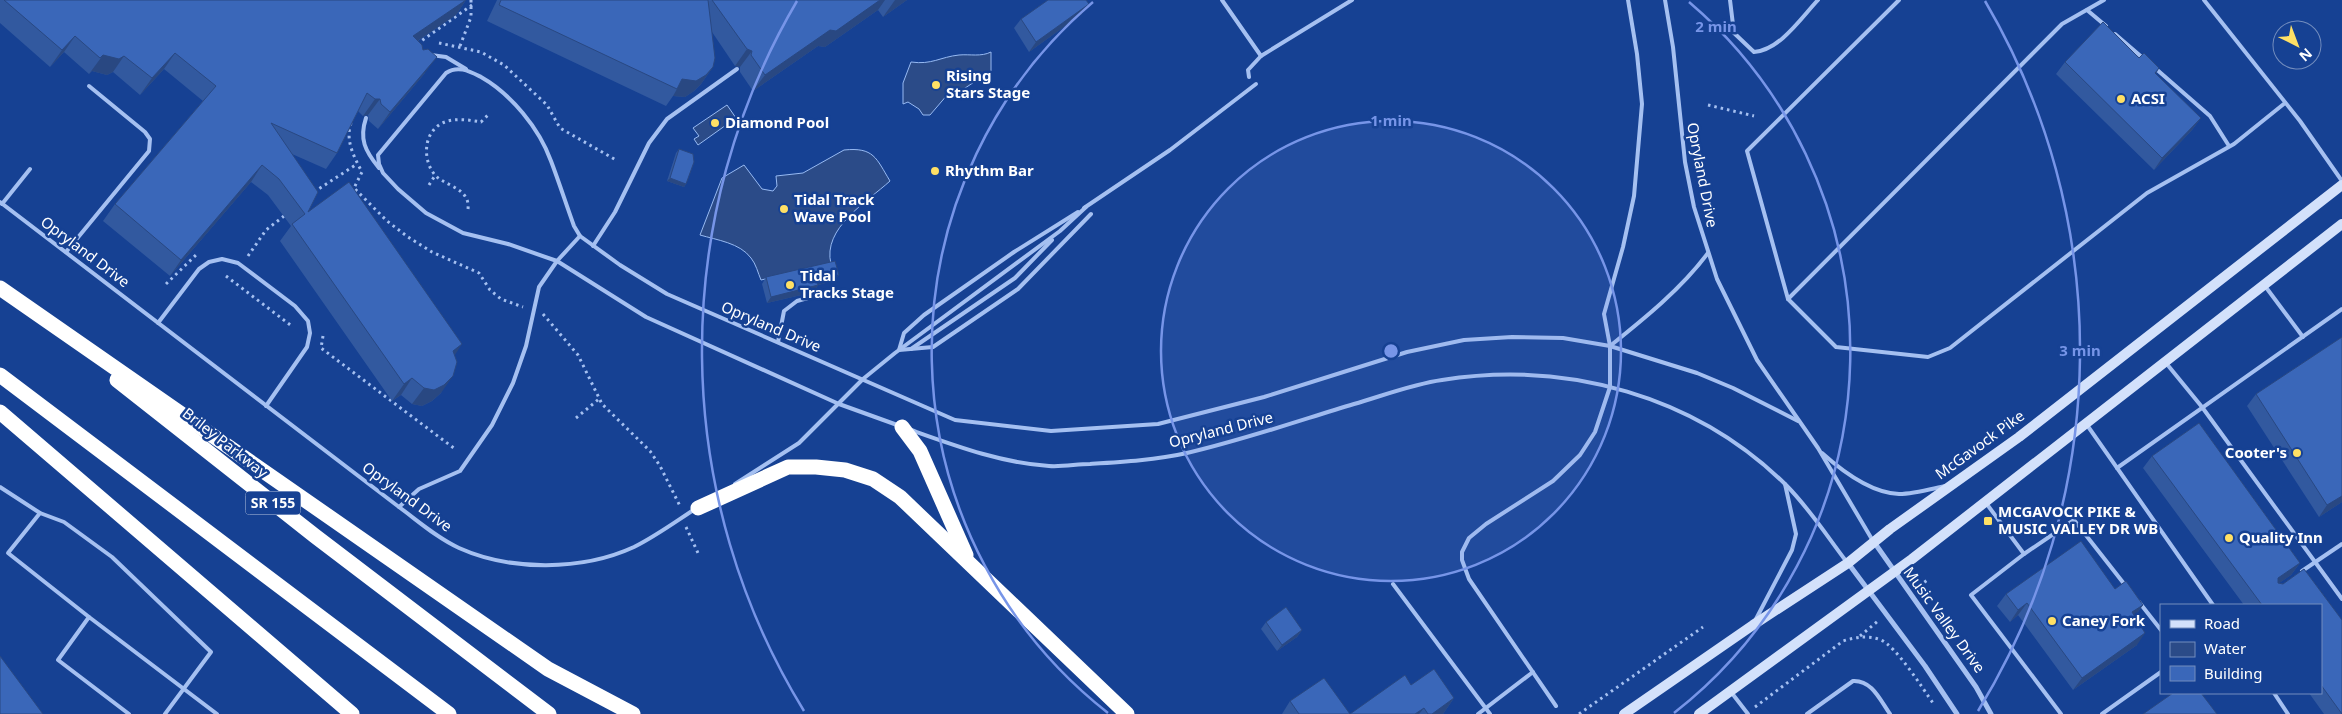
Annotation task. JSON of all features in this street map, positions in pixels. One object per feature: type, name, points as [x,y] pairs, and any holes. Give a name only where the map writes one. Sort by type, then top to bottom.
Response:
[{"type":"highway","name":"Briley Parkway","points":[[0,288],[307,530],[549,714]]},
{"type":"highway","points":[[0,288],[548,669],[633,714]]},
{"type":"highway","points":[[0,375],[449,714]]},
{"type":"highway","points":[[0,412],[352,714]]},
{"type":"highway","points":[[902,427],[920,451],[972,566]]},
{"type":"highway","points":[[698,508],[788,467],[846,470],[873,479],[900,497],[1127,714]]},
{"type":"street","name":"McGavock Pike","points":[[1624,714],[1753,625],[1848,563],[1952,484],[2019,437],[2342,183]]},
{"type":"street","points":[[1699,714],[1894,573],[2342,224]]},
{"type":"street","name":"Music Valley Drive","points":[[1874,542],[1976,687],[1991,714]]},
{"type":"street","points":[[1848,563],[1925,666],[1957,714]]},
{"type":"lane","points":[[1222,0],[1261,56]]},
{"type":"lane","points":[[1249,78],[1248,70],[1250,65],[1261,56],[1352,0]]},
{"type":"lane","points":[[1556,706],[1468,579],[1462,560],[1462,552],[1469,538],[1486,524],[1553,481],[1580,455],[1595,432],[1610,387],[1610,346],[1604,314],[1623,247],[1634,196],[1642,104],[1637,54],[1628,0]]},
{"type":"lane","name":"Opryland Drive","points":[[1665,0],[1673,47],[1685,162],[1694,206],[1717,279],[1757,360],[1818,448],[1874,542]]},
{"type":"lane","points":[[1730,0],[1734,34],[1754,52],[1765,51],[1782,38],[1818,0]]},
{"type":"lane","points":[[1899,0],[1747,151],[1788,300],[1836,347],[1928,357],[1950,348],[2147,193],[2229,146],[2285,103]]},
{"type":"lane","points":[[1788,300],[2062,24],[2104,0]]},
{"type":"lane","points":[[2204,0],[2285,103],[2342,183]]},
{"type":"lane","points":[[2087,10],[2210,116],[2229,146]]},
{"type":"lane","name":"Opryland Drive","points":[[427,55],[446,57],[500,88],[532,126],[551,159],[574,226],[580,236],[620,265],[667,294],[955,420],[1051,431],[1158,424],[1264,397],[1407,352],[1464,340],[1512,337],[1563,338],[1610,346],[1697,373],[1733,388],[1798,421]]},
{"type":"lane","points":[[383,173],[378,164],[378,155],[382,148],[433,88],[452,69],[459,68],[470,71]]},
{"type":"lane","points":[[593,246],[615,212],[649,143],[667,119],[737,69]]},
{"type":"lane","points":[[899,350],[904,333],[924,315],[1014,252],[1086,208],[1170,150],[1256,84]]},
{"type":"lane","points":[[66,252],[149,151],[150,139],[145,132],[89,86]]},
{"type":"lane","name":"Opryland Drive","points":[[366,118],[362,131],[362,143],[383,173],[426,214],[463,233],[508,244],[557,261],[646,317],[839,404],[975,453],[1049,466],[1115,463],[1184,454],[1441,380],[1488,375],[1531,374],[1572,379],[1658,400],[1722,433],[1757,459],[1785,484],[1804,504],[1848,563]]},
{"type":"lane","points":[[1,203],[30,169]]},
{"type":"lane","name":"Opryland Drive","points":[[1,203],[435,534],[478,555],[511,561],[567,564],[602,558],[632,547],[698,508],[799,443],[863,379]]},
{"type":"lane","points":[[911,349],[1015,278],[1086,208]]},
{"type":"lane","points":[[899,350],[933,346],[1018,289],[1091,214]]},
{"type":"lane","points":[[863,379],[899,350],[1060,232]]},
{"type":"lane","points":[[399,507],[419,489],[460,471],[492,424],[513,383],[526,346],[540,287],[557,261],[580,236]]},
{"type":"lane","points":[[1610,346],[1637,324],[1692,273],[1708,253]]},
{"type":"lane","points":[[158,323],[199,269],[209,262],[222,259],[238,263],[294,306],[308,321],[310,333],[307,348],[266,406]]},
{"type":"lane","points":[[2264,284],[2304,337]]},
{"type":"lane","points":[[778,342],[784,310],[797,301],[833,291]]},
{"type":"lane","points":[[2117,468],[2342,310]]},
{"type":"lane","points":[[2165,361],[2202,407],[2342,599]]},
{"type":"lane","points":[[2086,423],[2212,604]]},
{"type":"lane","points":[[1818,448],[1838,468],[1883,491],[1900,494],[1952,484]]},
{"type":"lane","points":[[1753,625],[1792,550],[1796,534],[1785,484]]},
{"type":"lane","points":[[0,487],[40,513],[64,522],[112,557],[211,652],[165,714]]},
{"type":"lane","points":[[1985,502],[2024,554]]},
{"type":"lane","points":[[40,513],[8,553],[182,689],[217,714]]},
{"type":"lane","points":[[2061,714],[1971,595],[2024,554],[2074,520],[2130,591]]},
{"type":"lane","points":[[2301,572],[2342,544]]},
{"type":"lane","points":[[1392,584],[1490,714]]},
{"type":"lane","points":[[2136,598],[2160,629]]},
{"type":"lane","points":[[89,617],[58,660],[129,714]]},
{"type":"lane","points":[[1478,714],[1533,672]]},
{"type":"lane","points":[[2102,714],[2160,673]]},
{"type":"lane","points":[[1807,714],[1853,681],[1861,680],[1869,684],[1890,714]]},
{"type":"lane","points":[[1730,691],[1748,714]]},
{"type":"lane","points":[[2275,694],[2288,714]]},
{"type":"path","points":[[471,0],[471,17],[460,46],[481,52],[504,65],[547,105],[560,128],[616,160]]},
{"type":"path","points":[[414,46],[472,5]]},
{"type":"path","points":[[1708,105],[1754,116]]},
{"type":"path","points":[[468,209],[468,203],[457,187],[441,180],[436,174],[425,153],[426,140],[435,127],[447,121],[462,119],[482,122],[489,114]]},
{"type":"path","points":[[309,195],[357,164]]},
{"type":"path","points":[[429,185],[436,174]]},
{"type":"path","points":[[248,256],[266,230],[284,216]]},
{"type":"path","points":[[226,276],[293,327]]},
{"type":"path","points":[[576,418],[599,399]]},
{"type":"path","points":[[1579,714],[1703,627]]},
{"type":"water","name":"Rising Stars Stage","points":[[991,52],[991,71],[959,92],[954,87],[930,115],[923,115],[919,109],[908,102],[903,104],[903,83],[911,62],[930,62],[952,56],[979,55]]},
{"type":"water","name":"Diamond Pool","points":[[727,105],[736,118],[698,145],[694,139],[699,136],[693,128]]},
{"type":"water","name":"Tidal Track Wave Pool","points":[[844,150],[868,152],[877,160],[890,181],[859,207],[840,227],[833,239],[830,251],[831,264],[761,280],[753,260],[741,249],[735,245],[700,235],[722,178],[744,165],[762,189],[773,191],[777,186],[776,176],[803,173]]},
{"type":"building","points":[[4,0],[466,0],[413,36],[422,45],[423,50],[428,49],[437,57],[390,112],[381,104],[380,99],[375,99],[367,93],[337,153],[271,123],[318,192],[308,212],[349,182],[462,344],[453,351],[457,362],[453,376],[444,385],[434,390],[424,388],[412,378],[404,384],[292,224],[305,214],[279,179],[262,165],[181,260],[115,204],[216,86],[175,53],[152,78],[124,56],[119,59],[103,55],[100,58],[75,36],[62,50]]},
{"type":"building","points":[[501,0],[708,0],[715,58],[713,67],[706,75],[696,81],[682,79],[677,89],[499,5]]},
{"type":"building","points":[[712,0],[880,0],[836,31],[830,30],[765,75],[751,55],[752,51],[747,49]]},
{"type":"building","points":[[1048,0],[1086,0],[1089,4],[1036,42],[1021,19]]},
{"type":"building","points":[[2103,22],[2139,58],[2144,53],[2159,68],[2155,73],[2201,118],[2162,158],[2065,62]]},
{"type":"building","points":[[679,149],[693,154],[694,162],[686,184],[670,178]]},
{"type":"building","name":"Tidal Tracks Stage","points":[[835,261],[839,275],[817,280],[818,285],[771,297],[766,277]]},
{"type":"building","points":[[2342,337],[2342,496],[2327,505],[2256,394]]},
{"type":"building","points":[[2199,423],[2300,563],[2278,578],[2278,583],[2283,584],[2304,569],[2342,620],[2342,714],[2322,686],[2322,604],[2261,604],[2152,456]]},
{"type":"building","points":[[2081,541],[2115,589],[2126,581],[2143,605],[2132,612],[2145,633],[2082,678],[2027,603],[2018,610],[2006,594]]},
{"type":"building","points":[[1286,607],[1302,630],[1282,645],[1266,622]]},
{"type":"building","points":[[0,656],[43,714],[0,714]]},
{"type":"building","points":[[1434,669],[1454,698],[1432,714],[1428,714],[1424,708],[1415,714],[1350,714],[1405,675],[1411,685]]},
{"type":"building","points":[[1324,678],[1350,714],[1299,714],[1290,701]]},
{"type":"building","points":[[2172,694],[2202,694],[2217,714],[2143,714]]},
{"type":"place","name":"Rising Stars Stage","points":[[936,85]]},
{"type":"place","name":"ACSI","points":[[2121,99]]},
{"type":"place","name":"Diamond Pool","points":[[715,123]]},
{"type":"place","name":"Rhythm Bar","points":[[935,171]]},
{"type":"place","name":"Tidal Track Wave Pool","points":[[784,209]]},
{"type":"place","name":"Tidal Tracks Stage","points":[[790,285]]},
{"type":"place","name":"Cooter's","points":[[2297,453]]},
{"type":"place","name":"MCGAVOCK PIKE & MUSIC VALLEY DR WB","points":[[1988,521]]},
{"type":"place","name":"Quality Inn","points":[[2229,538]]},
{"type":"place","name":"Caney Fork","points":[[2052,621]]}]
